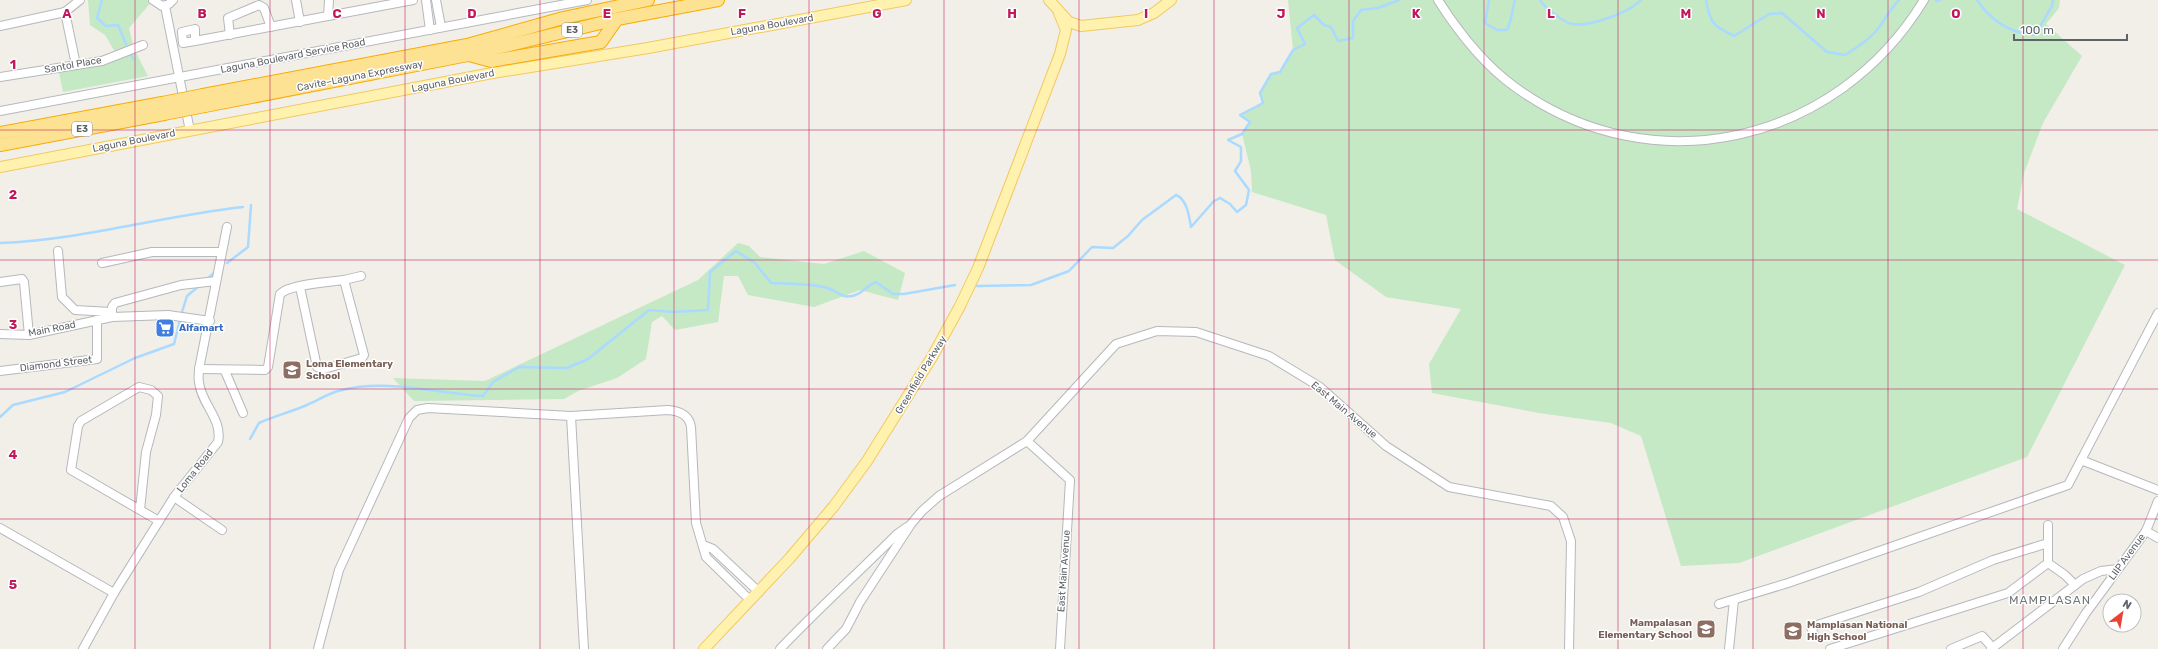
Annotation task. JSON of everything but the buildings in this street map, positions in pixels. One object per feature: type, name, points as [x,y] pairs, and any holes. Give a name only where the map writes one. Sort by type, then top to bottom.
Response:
[{"type":"highway","name":"Cavite–Laguna Expressway","points":[[204,101],[467,45],[577,14],[648,0]]},
{"type":"highway","name":"Cavite–Laguna Expressway","points":[[0,133],[163,108],[468,55],[617,19],[718,0]]},
{"type":"highway","points":[[468,55],[491,62],[601,42],[617,19]]},
{"type":"highway","name":"Cavite–Laguna Expressway","points":[[0,145],[163,108]]},
{"type":"main road","name":"Laguna Boulevard","points":[[0,166],[488,74],[648,48],[906,0]]},
{"type":"main road","name":"Greenfield Parkway","points":[[1049,0],[1059,13],[1072,25],[1089,26],[1138,20],[1154,13],[1171,0]]},
{"type":"main road","name":"Greenfield Parkway","points":[[704,649],[758,592],[829,512],[868,461],[932,358],[960,306],[978,268],[1060,54],[1066,30],[1059,13]]},
{"type":"main road","name":"Greenfield Parkway","points":[[1060,54],[1072,34],[1089,26]]},
{"type":"street","points":[[0,26],[66,12],[80,0]]},
{"type":"street","points":[[153,0],[158,5],[165,6],[173,0]]},
{"type":"street","points":[[296,0],[300,22]]},
{"type":"street","points":[[328,0],[328,16]]},
{"type":"street","points":[[195,41],[300,22],[328,16],[368,4],[413,0]]},
{"type":"street","points":[[426,0],[430,30]]},
{"type":"street","points":[[436,0],[441,27]]},
{"type":"street","name":"Laguna Boulevard Service Road","points":[[0,111],[587,0]]},
{"type":"street","points":[[1438,0],[1450,20],[1480,57],[1515,87],[1533,99],[1572,119],[1612,133],[1655,140],[1676,141],[1719,138],[1754,131],[1781,122],[1820,104],[1872,66],[1901,34],[1924,0]]},
{"type":"street","points":[[230,35],[228,18],[259,5],[264,8],[271,27]]},
{"type":"street","points":[[165,6],[190,131]]},
{"type":"street","points":[[66,12],[76,64]]},
{"type":"street","name":"Santol Place","points":[[0,77],[102,61],[143,45]]},
{"type":"street","name":"Loma Road","points":[[83,649],[114,593],[174,497],[218,442],[220,434],[216,419],[199,383],[199,369],[210,321],[221,252],[227,227]]},
{"type":"street","points":[[58,251],[62,297],[75,310],[106,317],[168,315],[210,321]]},
{"type":"street","points":[[102,263],[152,252],[221,252]]},
{"type":"street","points":[[199,369],[262,372],[268,368],[280,294],[283,291],[361,276]]},
{"type":"street","points":[[0,282],[22,279],[29,335]]},
{"type":"street","points":[[300,287],[316,367],[324,369],[359,360],[364,355],[344,280]]},
{"type":"street","points":[[106,317],[115,303],[180,285],[216,281]]},
{"type":"street","points":[[1720,604],[2068,485],[2158,313]]},
{"type":"street","name":"Main Road","points":[[0,334],[29,335],[106,317]]},
{"type":"street","name":"Diamond Street","points":[[0,371],[97,359],[106,317]]},
{"type":"street","name":"East Main Avenue","points":[[780,649],[826,600],[842,589],[897,534],[911,524],[939,496],[1027,441],[1116,344],[1156,331],[1196,332],[1269,356],[1320,387],[1386,446],[1449,487],[1551,506],[1563,517],[1571,541],[1569,649]]},
{"type":"street","points":[[225,371],[243,413]]},
{"type":"street","points":[[140,510],[146,452],[156,415],[158,396],[152,390],[139,387],[81,421],[78,426],[71,470],[140,510],[159,521]]},
{"type":"street","points":[[318,649],[339,570],[413,413],[421,409],[440,407],[571,416],[668,410],[677,411],[686,416],[691,428],[697,527],[703,545],[709,561],[750,600]]},
{"type":"street","points":[[571,416],[584,649]]},
{"type":"street","name":"East Main Avenue","points":[[1027,441],[1070,480],[1060,649]]},
{"type":"street","points":[[2081,460],[2158,490]]},
{"type":"street","points":[[174,497],[222,530]]},
{"type":"street","name":"LIIP Avenue","points":[[2063,649],[2086,613],[2146,531],[2158,501]]},
{"type":"street","name":"East Main Avenue","points":[[827,649],[846,629],[860,602],[911,524]]},
{"type":"street","points":[[2048,525],[2048,563]]},
{"type":"street","points":[[0,528],[114,593]]},
{"type":"street","points":[[2146,531],[2158,538]]},
{"type":"street","points":[[1814,636],[1811,627],[1918,592],[1993,560],[2048,543]]},
{"type":"street","points":[[703,545],[713,549],[758,592]]},
{"type":"street","points":[[2048,563],[2066,575],[2075,585]]},
{"type":"street","points":[[1830,649],[2008,593],[2048,563]]},
{"type":"street","points":[[1951,649],[1982,636],[1992,648],[2075,585],[2101,571],[2118,569]]},
{"type":"street","points":[[1729,649],[1734,600]]},
{"type":"green space","points":[[88,0],[153,0],[129,28],[134,49],[148,76],[63,92],[58,68],[117,55],[105,35],[90,25]]},
{"type":"green space","points":[[1288,0],[2060,0],[2059,8],[2046,24],[2082,56],[2043,123],[2024,173],[2017,209],[2125,265],[2027,457],[1739,563],[1681,566],[1641,436],[1611,423],[1539,413],[1432,393],[1429,364],[1461,309],[1386,297],[1335,260],[1326,215],[1252,192],[1251,171],[1242,134],[1250,122],[1240,115],[1263,103],[1260,93],[1271,74],[1280,72],[1293,50]]},
{"type":"green space","points":[[738,243],[749,246],[760,257],[824,264],[864,251],[905,273],[898,300],[860,290],[814,307],[748,295],[738,276],[724,276],[718,322],[675,330],[662,316],[652,322],[646,359],[617,378],[578,391],[564,399],[414,401],[393,378],[485,381],[698,280]]},
{"type":"waterway","points":[[102,0],[97,18],[106,26],[118,25],[126,44]]},
{"type":"waterway","points":[[977,286],[1031,285],[1069,271],[1092,247],[1113,248],[1128,236],[1142,220],[1176,195],[1180,197],[1185,204],[1191,227],[1214,201],[1220,198],[1230,204],[1237,212],[1246,205],[1249,190],[1235,171],[1241,161],[1241,147],[1228,140],[1242,134],[1250,122],[1240,115],[1263,103],[1260,93],[1271,74],[1280,72],[1293,50],[1305,44],[1297,28],[1314,15],[1324,25],[1331,27],[1338,41],[1353,38],[1353,21],[1361,10],[1378,8],[1399,0]]},
{"type":"waterway","points":[[1489,0],[1485,23],[1497,30],[1507,30],[1515,0]]},
{"type":"waterway","points":[[1540,0],[1559,17],[1572,24],[1588,23],[1608,18],[1628,10],[1641,0]]},
{"type":"waterway","points":[[1706,0],[1709,14],[1714,23],[1721,29],[1734,36],[1769,14],[1782,13],[1827,52],[1845,55],[1870,38],[1899,0]]},
{"type":"waterway","points":[[1936,1],[1941,0]]},
{"type":"waterway","points":[[1977,0],[1988,14],[2002,25],[2017,32],[2035,35],[2052,6],[2053,0]]},
{"type":"waterway","points":[[131,54],[133,59]]},
{"type":"waterway","points":[[227,263],[248,247],[251,205]]},
{"type":"waterway","points":[[0,243],[31,241],[91,233],[182,216],[243,207]]},
{"type":"waterway","points":[[250,439],[259,423],[338,391],[356,387],[392,386],[483,396],[493,382],[519,367],[567,368],[588,359],[649,310],[673,312],[708,310],[710,272],[736,251],[755,263],[771,283],[801,284],[824,287],[845,296],[855,295],[876,282],[893,294],[904,294],[955,285]]},
{"type":"waterway","points":[[206,280],[215,272]]},
{"type":"waterway","points":[[182,312],[187,296],[199,286]]},
{"type":"waterway","points":[[0,417],[13,405],[65,392],[135,358],[174,344],[180,320]]},
{"type":"place","name":"Alfamart","points":[[165,328]]},
{"type":"place","name":"Loma Elementary School","points":[[292,370]]},
{"type":"place","name":"Mampalasan Elementary School","points":[[1706,629]]},
{"type":"place","name":"Mamplasan National High School","points":[[1793,631]]},
{"type":"district","name":"MAMPLASAN","points":[[2050,600]]}]
